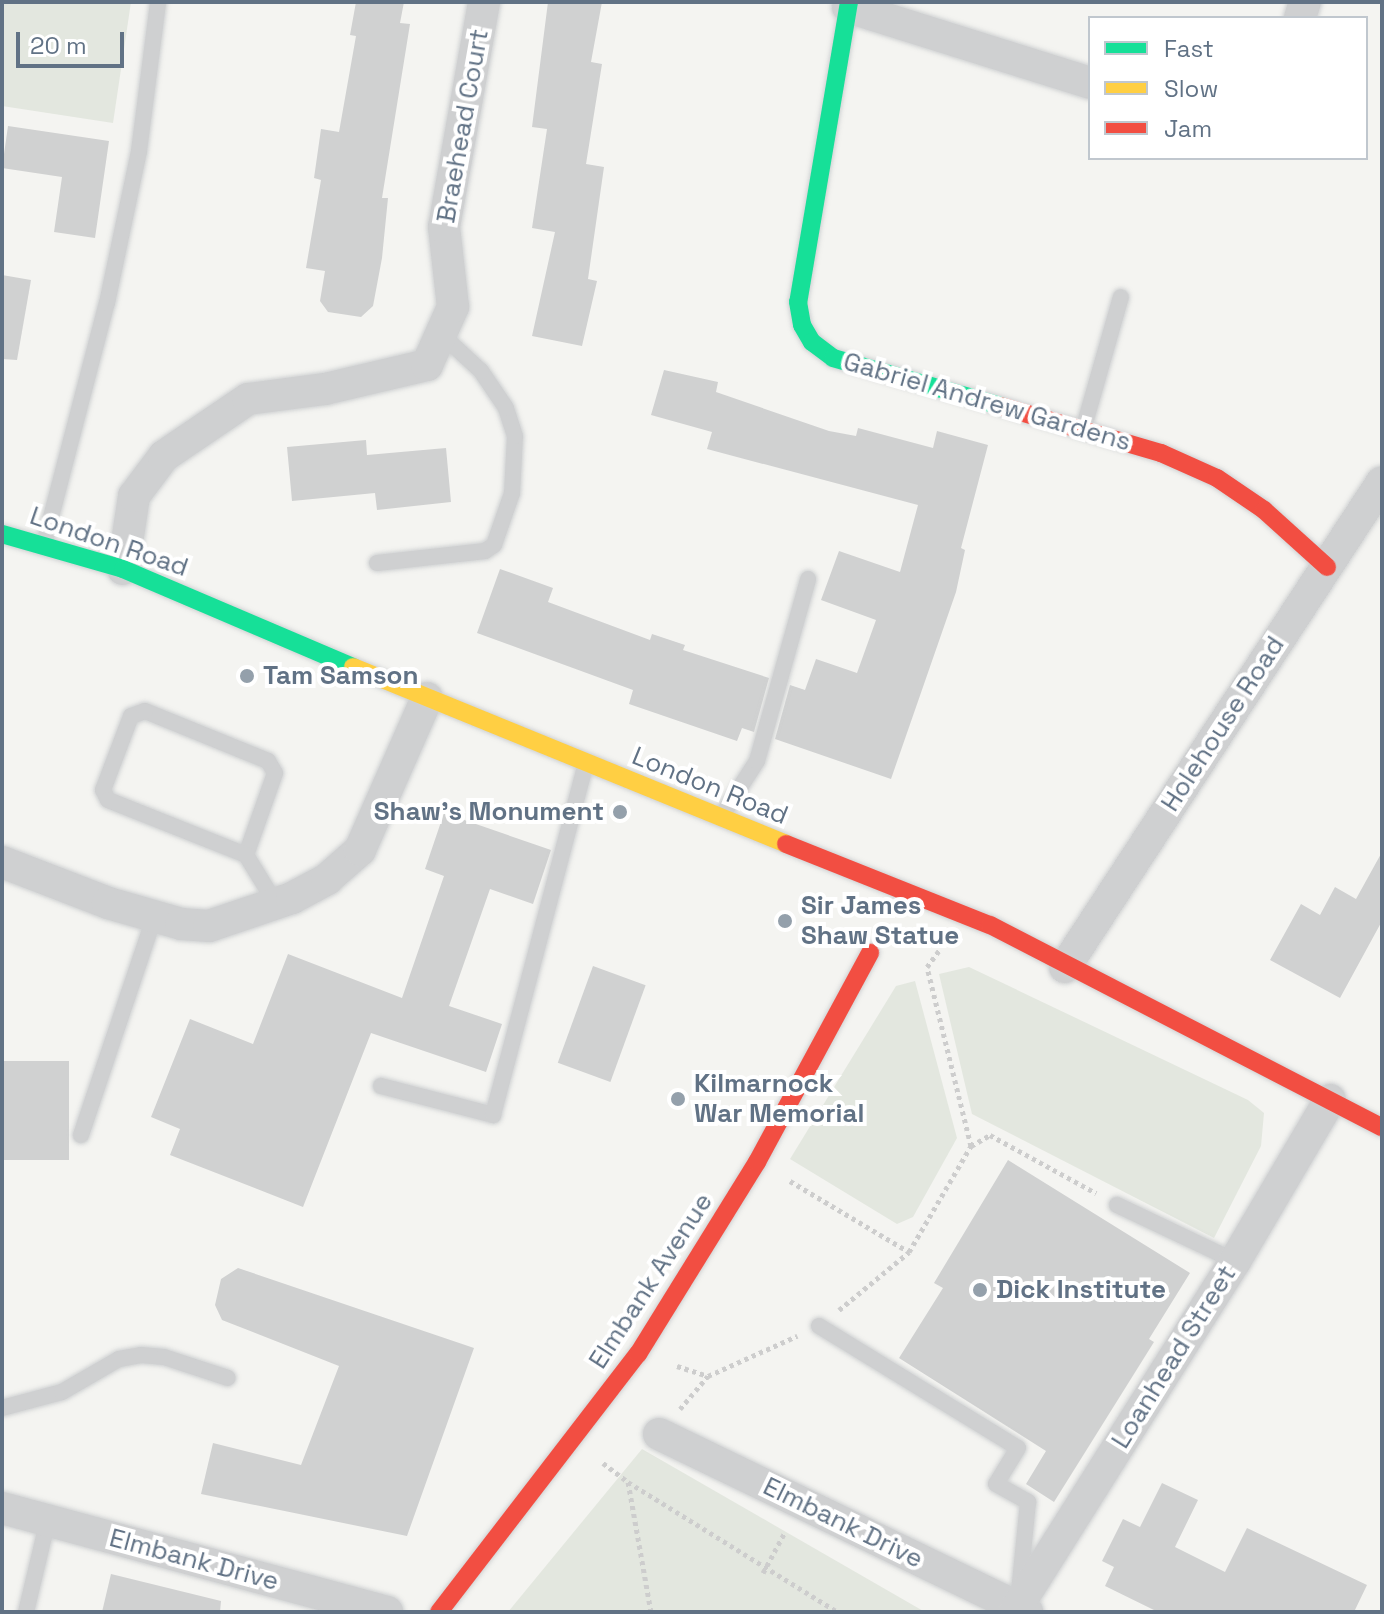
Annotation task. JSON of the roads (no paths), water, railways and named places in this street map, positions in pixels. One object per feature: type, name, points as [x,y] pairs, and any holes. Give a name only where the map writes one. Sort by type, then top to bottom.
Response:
[{"type":"street","name":"Braehead Court","points":[[123,569],[134,496],[164,456],[248,399],[325,389],[427,365],[453,307],[444,227],[484,2]]},
{"type":"street","name":"Gabriel Andrew Gardens","points":[[1088,82],[849,5],[798,302],[802,325],[812,342],[833,358],[1161,453],[1217,478],[1264,510],[1327,567]]},
{"type":"street","name":"Holehouse Road","points":[[1065,967],[1382,482]]},
{"type":"street","name":"London Road","points":[[2,534],[123,569],[586,765],[990,925],[1065,967],[1382,1127]]},
{"type":"street","points":[[2,862],[154,918],[209,926],[276,904],[327,879],[360,850],[427,698]]},
{"type":"street","name":"Elmbank Avenue","points":[[439,1612],[638,1354],[757,1162],[870,953]]},
{"type":"street","name":"Loanhead Street","points":[[1019,1610],[1235,1261],[1330,1100]]},
{"type":"street","name":"Elmbank Drive","points":[[659,1434],[1019,1610]]},
{"type":"street","name":"Elmbank Drive","points":[[2,1508],[387,1612]]},
{"type":"lane","points":[[44,544],[107,303],[139,151],[158,2]]},
{"type":"lane","points":[[1083,430],[1121,297]]},
{"type":"lane","points":[[377,563],[485,551],[494,545],[512,493],[515,436],[506,408],[481,371],[441,334]]},
{"type":"lane","points":[[720,818],[757,761],[808,579]]},
{"type":"lane","points":[[246,855],[275,773],[268,761],[145,711],[131,716],[103,790],[108,800],[246,855],[276,904]]},
{"type":"lane","points":[[381,1086],[493,1115],[586,765]]},
{"type":"lane","points":[[81,1135],[154,918]]},
{"type":"lane","points":[[1117,1205],[1235,1261]]},
{"type":"lane","points":[[819,1326],[1018,1448],[996,1484],[1028,1502],[1019,1610]]},
{"type":"lane","points":[[2,1408],[62,1392],[119,1359],[141,1355],[164,1357],[228,1378]]},
{"type":"lane","points":[[26,1612],[48,1520]]},
{"type":"place","name":"Tam Samson","points":[[247,676]]},
{"type":"place","name":"Shaw's Monument","points":[[620,812]]},
{"type":"place","name":"Sir James Shaw Statue","points":[[785,921]]},
{"type":"place","name":"Kilmarnock War Memorial","points":[[678,1099]]},
{"type":"place","name":"Dick Institute","points":[[980,1290]]}]
